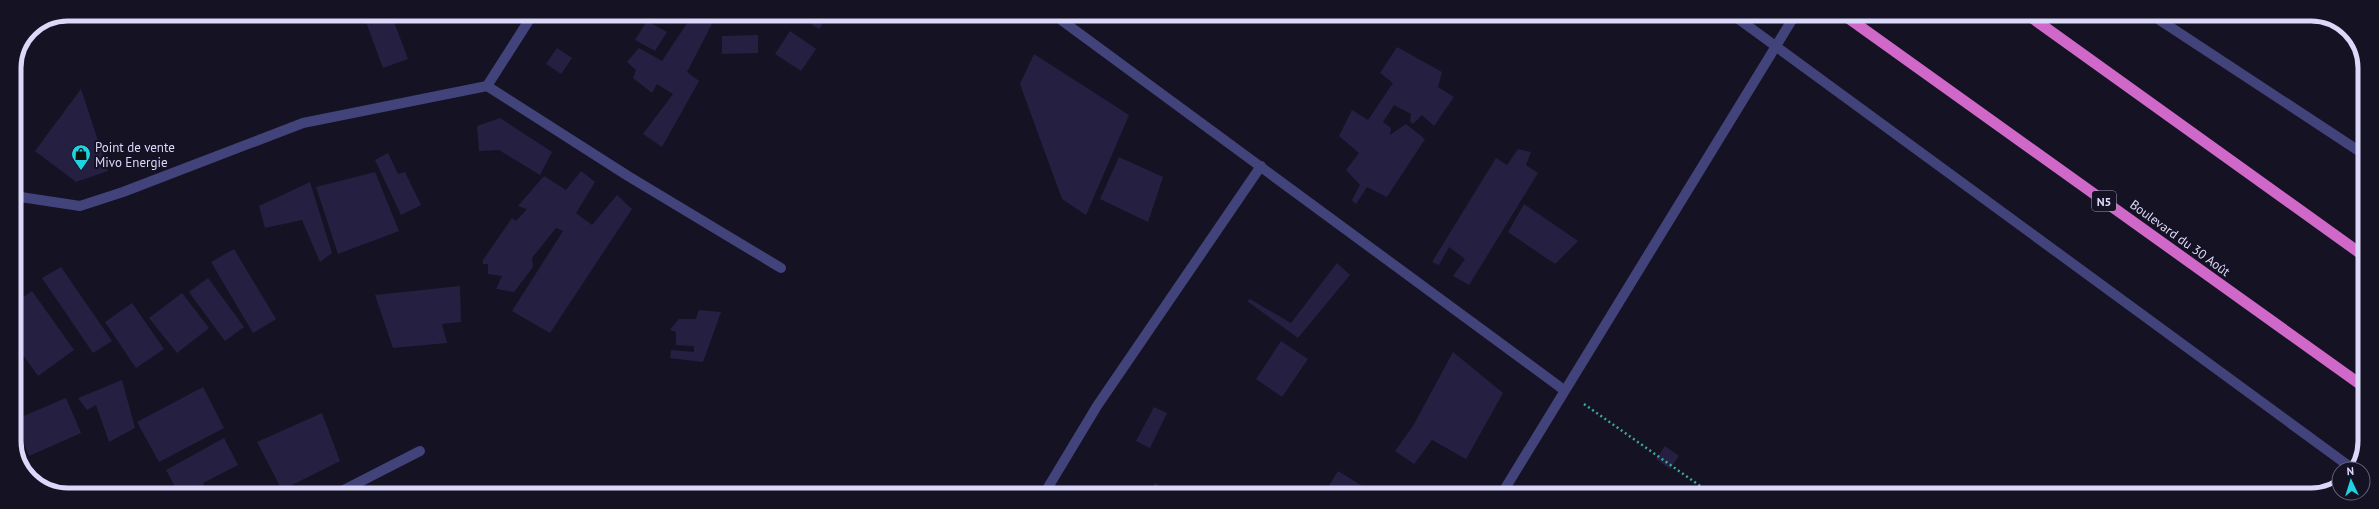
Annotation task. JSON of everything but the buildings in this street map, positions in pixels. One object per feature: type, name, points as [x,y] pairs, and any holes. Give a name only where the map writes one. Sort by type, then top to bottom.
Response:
[{"type":"highway","name":"Boulevard du 30 Août","points":[[1852,21],[2358,383]]},
{"type":"highway","points":[[2036,21],[2358,252]]},
{"type":"street","points":[[487,86],[529,21]]},
{"type":"street","points":[[1063,21],[1564,390]]},
{"type":"street","points":[[1742,21],[2342,461]]},
{"type":"street","points":[[1505,488],[1791,21]]},
{"type":"street","points":[[2161,21],[2358,150]]},
{"type":"street","points":[[21,197],[80,206],[123,192],[303,123],[487,86],[628,176],[781,268]]},
{"type":"street","points":[[1048,488],[1097,406],[1261,166]]},
{"type":"street","points":[[348,488],[420,451]]},
{"type":"path","points":[[1564,390],[1703,488]]},
{"type":"place","name":"Point de vente Mivo Energie","points":[[81,171]]}]
